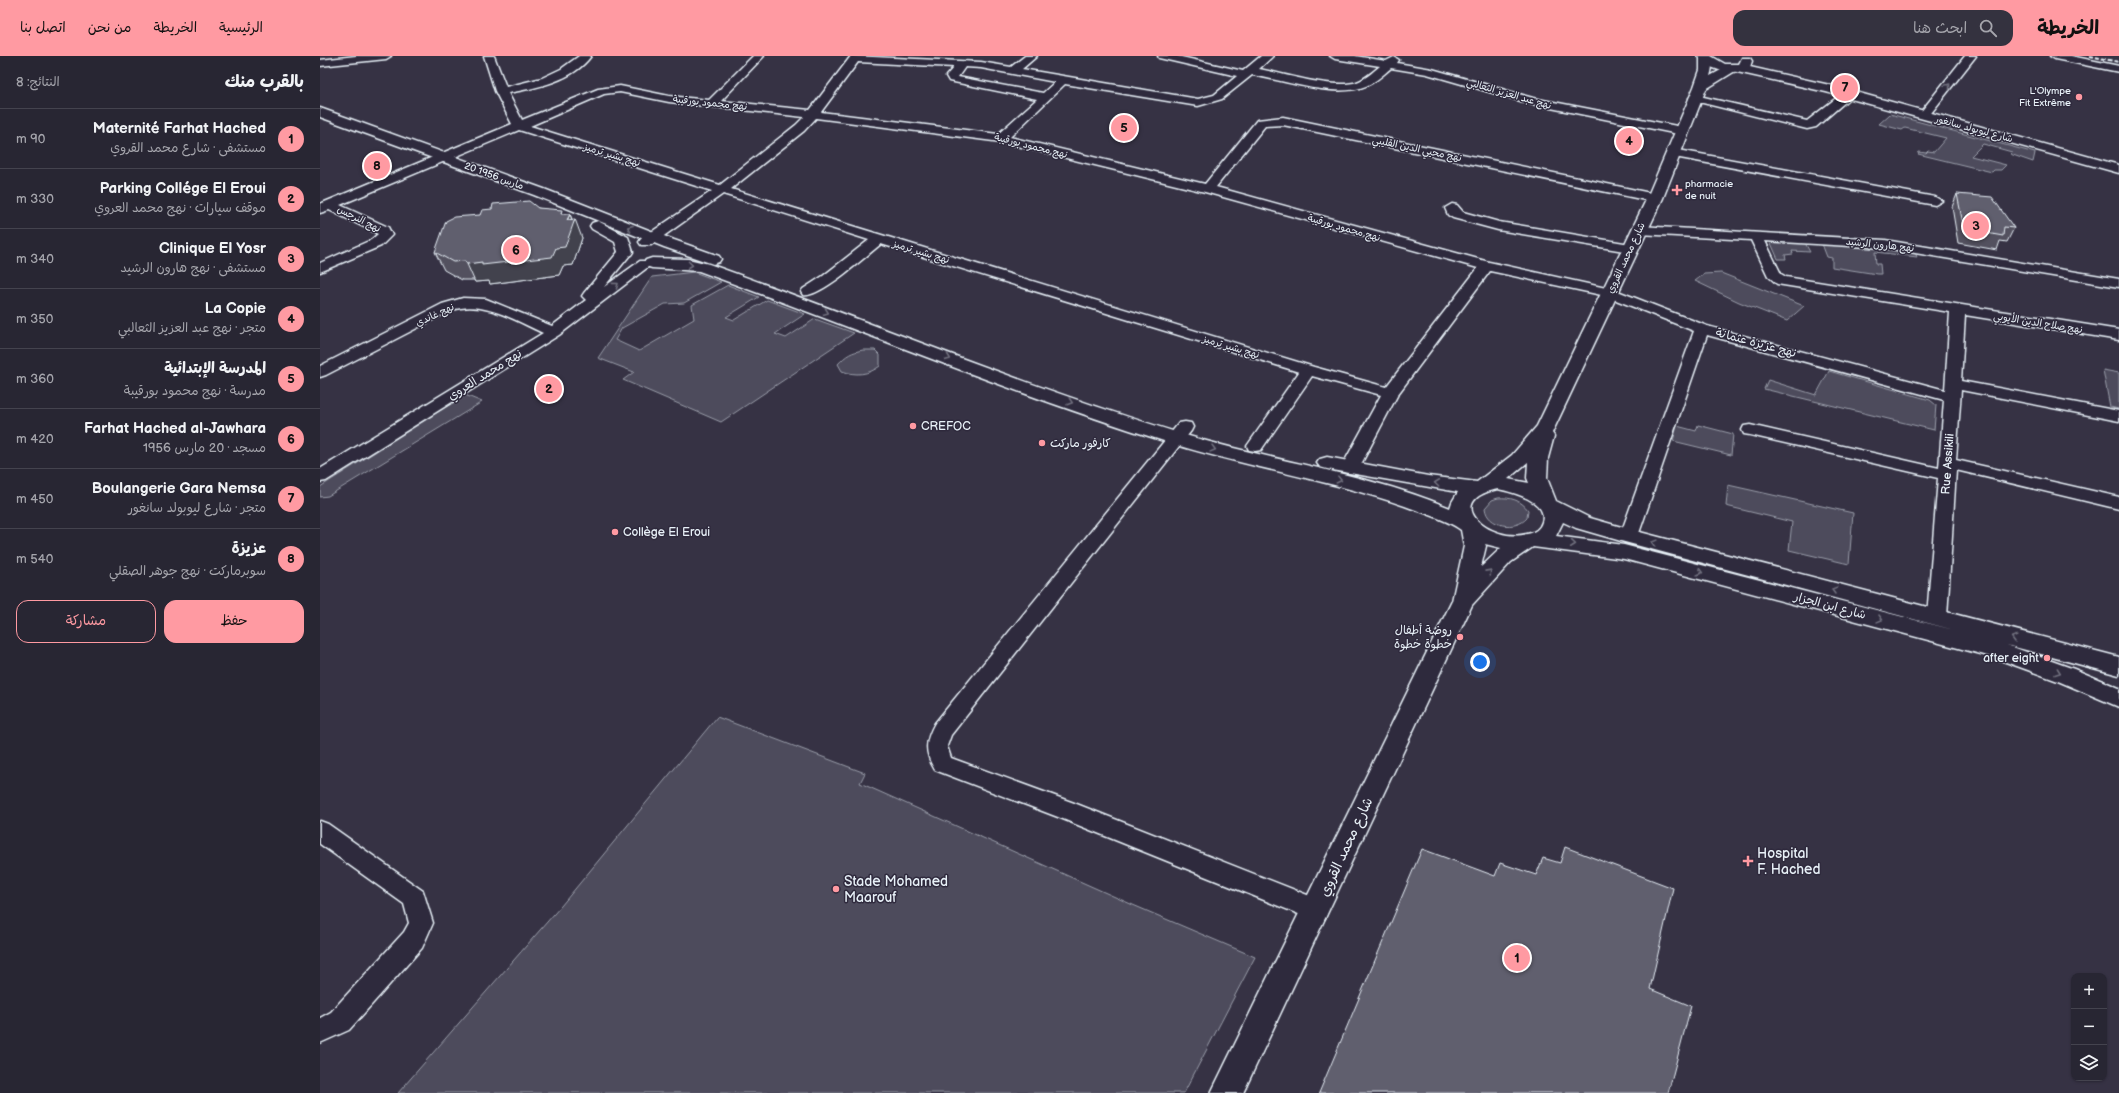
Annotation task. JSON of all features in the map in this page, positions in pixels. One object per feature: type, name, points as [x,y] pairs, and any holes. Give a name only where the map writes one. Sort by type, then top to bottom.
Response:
[{"type":"main road","name":"شارع ليوبولد سانغور","points":[[1735,68],[1745,66],[1746,61],[1741,56]]},
{"type":"main road","name":"شارع ليوبولد سانغور","points":[[1741,56],[1829,89]]},
{"type":"main road","name":"شارع ليوبولد سانغور","points":[[1704,57],[1718,65],[1829,89],[2119,169]]},
{"type":"main road","name":"شارع محمد القروي","points":[[1227,1093],[1463,601],[1475,546],[1468,525],[1461,513],[1461,503],[1466,494],[1505,472],[1525,456],[1546,427],[1655,198],[1683,131],[1706,70],[1704,57]]},
{"type":"main road","points":[[1698,93],[1735,68]]},
{"type":"main road","name":"20 مارس 1956","points":[[320,112],[608,230],[622,240],[624,253]]},
{"type":"main road","name":"20 مارس 1956","points":[[320,122],[539,192],[659,241],[808,292],[1030,374],[1180,433]]},
{"type":"main road","points":[[648,264],[671,254],[673,247],[659,241],[633,246],[624,253],[626,261],[630,263],[648,264],[688,264],[703,267],[799,301],[1018,384],[1180,433],[1247,458],[1344,481],[1437,509],[1468,525],[1482,535],[1496,540],[1510,543],[1530,541]]},
{"type":"main road","name":"شارع محمد القروي","points":[[1463,601],[1503,557],[1530,541],[1546,534],[1553,526],[1554,517],[1537,478],[1538,458],[1546,427]]},
{"type":"main road","points":[[1180,433],[1255,446],[1350,468],[1428,482],[1481,486],[1498,483],[1525,488],[1549,504]]},
{"type":"main road","name":"شارع ابن الجزار","points":[[1549,504],[1583,523],[2119,666]]},
{"type":"main road","name":"شارع ابن الجزار","points":[[1530,541],[1624,552],[1997,650],[2066,675],[2119,698]]},
{"type":"street","points":[[320,63],[386,56]]},
{"type":"street","points":[[489,56],[496,72],[501,90],[519,126]]},
{"type":"street","points":[[501,90],[540,84],[555,78],[586,56]]},
{"type":"street","points":[[711,104],[759,56]]},
{"type":"street","points":[[1013,71],[1032,56]]},
{"type":"street","points":[[1163,56],[1248,73],[1349,87],[1364,83],[1398,56]]},
{"type":"street","points":[[659,241],[800,128],[813,114],[856,57],[957,61],[1198,103],[1218,97],[1268,56]]},
{"type":"street","name":"نهج عبد العزيز الثعالبي","points":[[1335,56],[1428,71],[1543,104],[1683,131]]},
{"type":"street","points":[[1924,115],[1971,56]]},
{"type":"street","points":[[2055,56],[2119,69]]},
{"type":"street","points":[[957,61],[952,76],[953,79],[1046,97]]},
{"type":"street","points":[[1001,138],[1063,80]]},
{"type":"street","name":"نهج محمود بورقيبة","points":[[325,207],[602,91],[612,89],[669,99],[813,114],[1001,138],[1090,161],[1208,188],[1487,266],[1610,293],[1702,329]]},
{"type":"street","points":[[1698,93],[1807,125],[1812,124],[1848,94]]},
{"type":"street","name":"نهج محيي الدين القليبي","points":[[1208,188],[1261,123],[1283,121],[1655,198]]},
{"type":"street","name":"نهج بشير ترميز","points":[[519,126],[879,239],[1308,370],[1390,393]]},
{"type":"street","points":[[1673,153],[1935,201]]},
{"type":"street","name":"نهج النرجس","points":[[320,268],[376,243],[385,236],[384,230],[325,207]]},
{"type":"street","points":[[1452,208],[1453,212],[1458,215],[1498,226],[1630,248]]},
{"type":"street","name":"نهج هارون الرشيد","points":[[1639,230],[1898,245],[2119,283]]},
{"type":"street","name":"نهج صلاح الدين الأيوبي","points":[[1756,236],[1775,276],[1782,281],[2119,335]]},
{"type":"street","points":[[808,292],[879,239]]},
{"type":"street","points":[[573,316],[624,253]]},
{"type":"street","name":"نهج محمد العروي","points":[[320,477],[554,332],[573,316],[648,264]]},
{"type":"street","points":[[1350,468],[1390,393],[1487,266]]},
{"type":"street","name":"نهج غاندي","points":[[320,372],[447,307],[463,302],[486,303],[554,332]]},
{"type":"street","name":"Rue Assikili","points":[[1937,618],[1958,310]]},
{"type":"street","name":"نهج عزيزة عثمانة","points":[[1629,536],[1702,329],[1953,390],[2119,416]]},
{"type":"street","points":[[1255,446],[1308,370]]},
{"type":"street","points":[[1750,430],[2119,503]]},
{"type":"street","points":[[1180,433],[943,729],[938,737],[936,747],[938,756],[943,764],[1066,810],[1316,910]]},
{"type":"street","points":[[320,831],[414,898],[421,923],[413,940],[340,1021],[320,1032]]},
{"type":"shaded area","points":[[1890,114],[2035,153],[2033,162],[2010,154],[2012,152],[1983,144],[1971,156],[2006,165],[2001,170],[1994,170],[1992,172],[1918,154],[1919,152],[1934,152],[1946,138],[1905,128],[1902,130],[1879,124]]},
{"type":"shaded area","points":[[1770,241],[1805,243],[1810,252],[1792,251],[1793,254],[1785,255],[1786,259],[1778,259]]},
{"type":"shaded area","points":[[1822,244],[1888,247],[1915,252],[1917,257],[1875,252],[1876,264],[1880,264],[1881,274],[1877,274],[1832,267],[1832,258],[1827,257]]},
{"type":"shaded area","points":[[694,272],[721,282],[684,303],[665,304],[622,328],[615,340],[639,351],[694,319],[692,305],[728,285],[759,297],[726,317],[734,320],[767,300],[805,314],[775,334],[786,338],[815,319],[854,333],[721,422],[623,380],[634,372],[598,358],[652,277]]},
{"type":"shaded area","points":[[1721,273],[1804,306],[1787,321],[1739,302],[1695,281],[1704,274]]},
{"type":"shaded area","points":[[863,350],[875,350],[880,355],[880,366],[862,374],[852,374],[842,371],[838,364],[841,361],[849,354]]},
{"type":"shaded area","points":[[2103,370],[2119,373],[2119,409],[2110,407]]},
{"type":"shaded area","points":[[1829,371],[1930,400],[1936,405],[1934,430],[1764,389],[1768,380],[1816,395]]},
{"type":"shaded area","points":[[465,395],[482,402],[328,496],[320,497],[320,487]]},
{"type":"shaded area","points":[[1698,425],[1733,434],[1731,455],[1673,441],[1677,426],[1696,431]]},
{"type":"shaded area","points":[[1728,485],[1853,513],[1849,564],[1789,550],[1792,522],[1726,506]]},
{"type":"shaded area","points":[[1498,498],[1511,499],[1522,504],[1528,510],[1527,518],[1516,525],[1509,526],[1496,523],[1487,514],[1485,508],[1492,500]]},
{"type":"shaded area","name":"Stade Mohamed Maarouf","points":[[717,717],[865,773],[860,783],[1133,905],[1255,957],[1184,1093],[398,1093],[561,906]]},
{"type":"building","points":[[1957,194],[1992,197],[2014,228],[2004,227],[2003,236],[1964,229]]},
{"type":"building","points":[[529,201],[538,208],[562,210],[561,214],[570,214],[567,220],[575,219],[565,247],[556,248],[552,257],[482,265],[482,262],[467,264],[465,261],[453,262],[435,252],[446,221],[454,217],[480,215],[482,210],[492,209],[493,204]]},
{"type":"building","points":[[1565,847],[1673,888],[1650,989],[1691,1006],[1668,1093],[1319,1093],[1422,849],[1495,876],[1500,863],[1536,875],[1543,858],[1560,863]]},
{"type":"railway","points":[[2090,56],[2119,62]]},
{"type":"place","name":"Boulangerie Gara Nemsa","points":[[1845,88]]},
{"type":"place","name":"L'Olympe Fit Extrême","points":[[2079,97]]},
{"type":"place","name":"المدرسة الإبتدائية","points":[[1124,128]]},
{"type":"place","name":"La Copie","points":[[1629,141]]},
{"type":"place","name":"عزيزة","points":[[377,166]]},
{"type":"place","name":"pharmacie de nuit","points":[[1677,190]]},
{"type":"place","name":"Clinique El Yosr","points":[[1976,226]]},
{"type":"place","name":"Farhat Hached al-Jawhara","points":[[516,250]]},
{"type":"place","name":"Parking Collége El Eroui","points":[[549,389]]},
{"type":"place","name":"CREFOC","points":[[913,426]]},
{"type":"place","name":"كارفور ماركت","points":[[1042,443]]},
{"type":"place","name":"Collège El Eroui","points":[[615,532]]},
{"type":"place","name":"روضة أطفال خطوة خطوة","points":[[1460,637]]},
{"type":"place","name":"after eight","points":[[2047,658]]},
{"type":"place","name":"Hospital F. Hached","points":[[1748,861]]},
{"type":"place","name":"Stade Mohamed Maarouf","points":[[836,889]]},
{"type":"place","name":"Maternité Farhat Hached","points":[[1517,958]]}]
